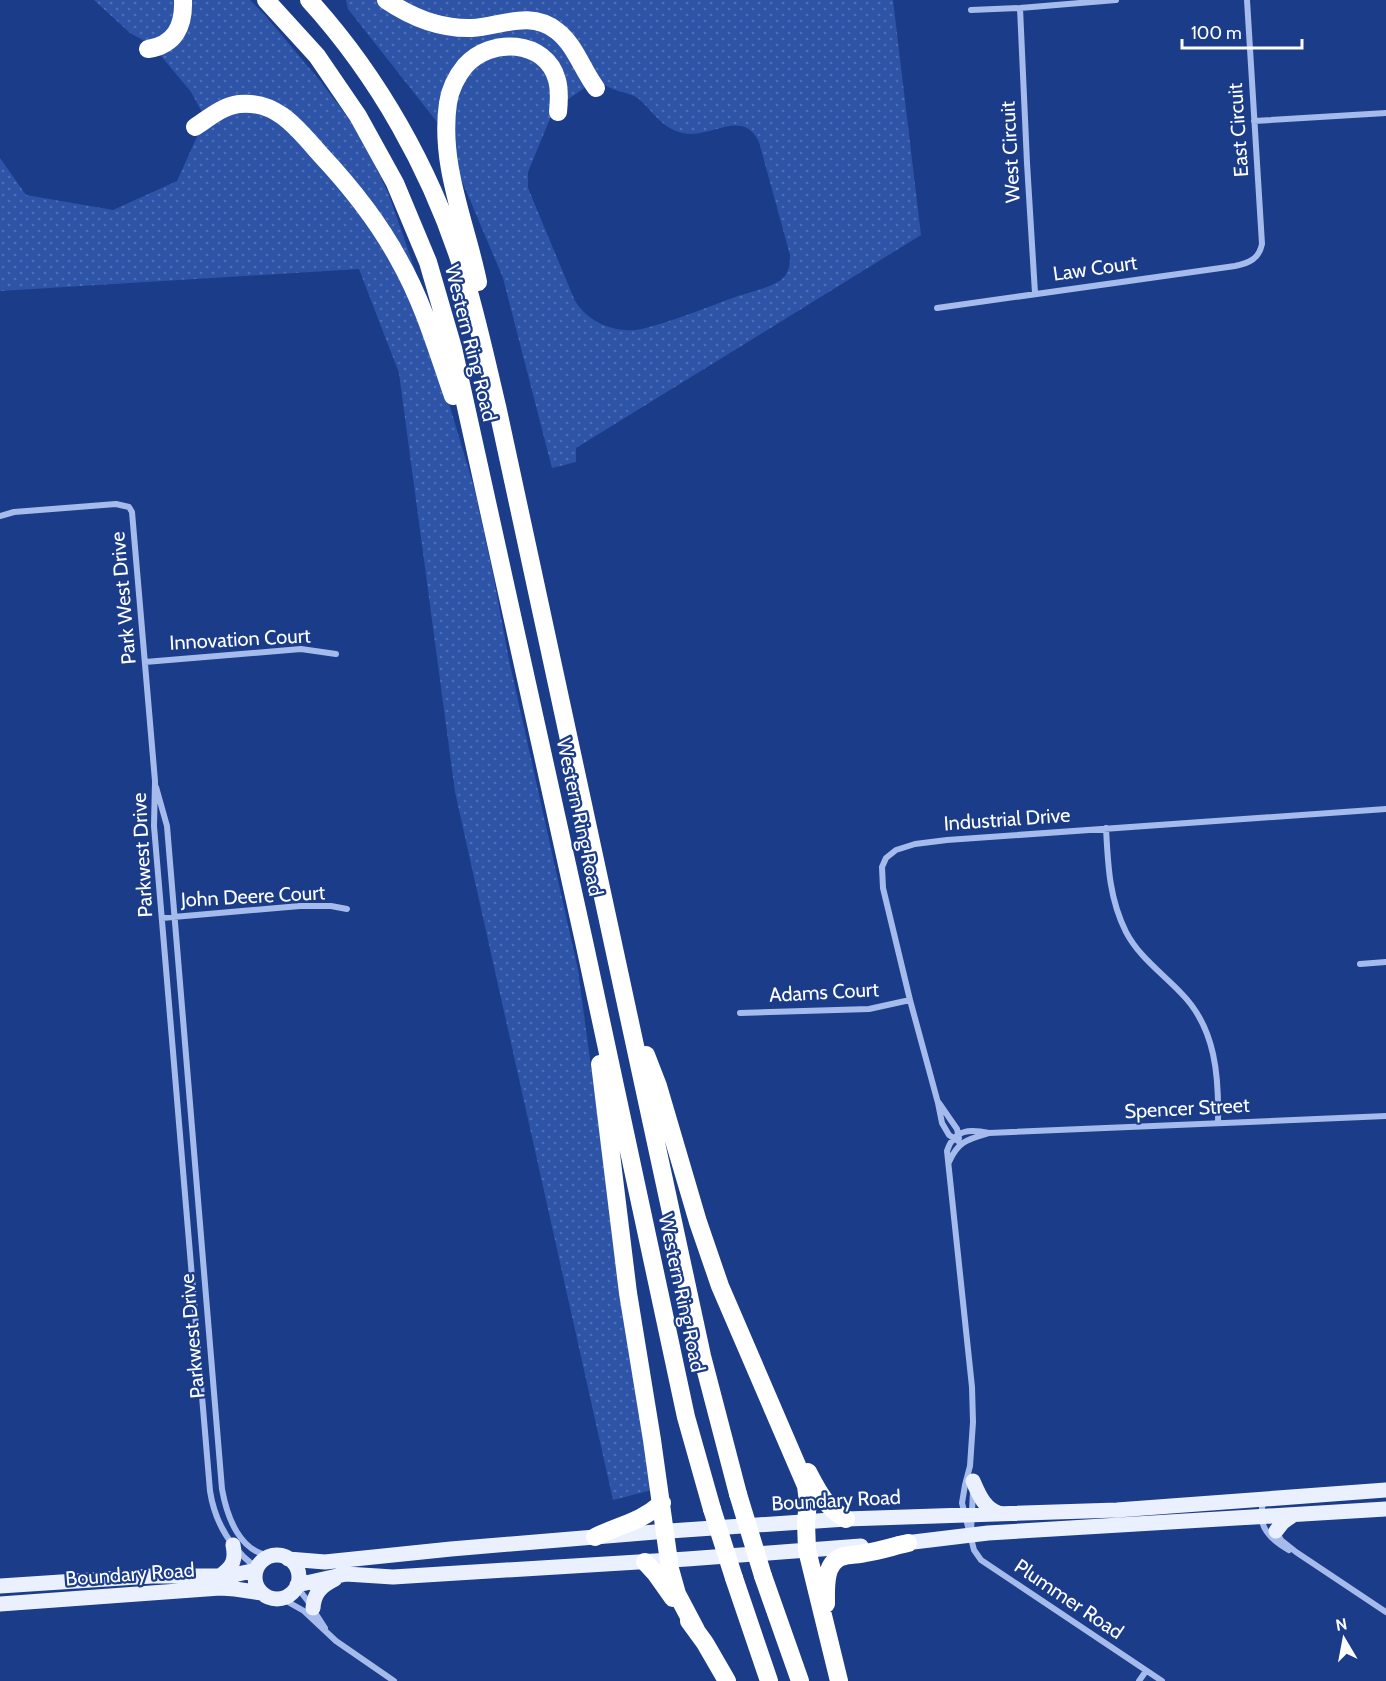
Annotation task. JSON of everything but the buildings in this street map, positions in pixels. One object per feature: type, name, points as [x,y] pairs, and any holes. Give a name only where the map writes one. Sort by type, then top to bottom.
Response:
[{"type":"highway","points":[[148,49],[165,45],[172,38],[182,21],[183,0]]},
{"type":"highway","name":"Western Ring Road","points":[[266,0],[317,56],[358,116],[395,183],[428,262],[455,359],[686,1417],[712,1509],[770,1681]]},
{"type":"highway","name":"Western Ring Road","points":[[309,0],[372,81],[422,168],[462,267],[481,338],[523,524],[702,1356],[738,1494],[763,1576],[800,1681]]},
{"type":"highway","points":[[386,0],[413,16],[449,26],[480,27],[519,20],[545,23],[566,39],[596,87]]},
{"type":"highway","points":[[523,524],[477,279],[450,176],[447,135],[448,105],[451,89],[466,65],[493,49],[521,46],[544,58],[553,69],[560,95],[558,112]]},
{"type":"highway","points":[[195,127],[230,106],[240,104],[265,106],[297,128],[362,204],[391,245],[418,300],[436,346],[484,491]]},
{"type":"highway","points":[[585,946],[628,1293],[674,1587],[696,1630],[727,1681]]},
{"type":"highway","points":[[623,991],[658,1086],[725,1300],[806,1486],[807,1550],[839,1681]]},
{"type":"highway","points":[[762,1383],[824,1500],[836,1513],[846,1519]]},
{"type":"highway","points":[[595,1537],[640,1519],[662,1503]]},
{"type":"highway","points":[[828,1630],[826,1583],[832,1564],[840,1557],[908,1543]]},
{"type":"highway","points":[[645,1562],[696,1630]]},
{"type":"main road","points":[[972,1474],[983,1502],[994,1512],[1002,1515]]},
{"type":"main road","name":"Boundary Road","points":[[297,1586],[345,1574],[393,1577],[645,1562],[908,1543],[971,1535],[1266,1515],[1386,1490]]},
{"type":"main road","points":[[1266,1515],[1283,1522],[1293,1515],[1386,1509]]},
{"type":"main road","name":"Boundary Road","points":[[281,1557],[325,1562],[595,1537],[846,1519],[1117,1510],[1266,1515]]},
{"type":"main road","points":[[220,1576],[233,1564],[235,1556],[233,1545]]},
{"type":"main road","points":[[281,1557],[295,1565],[298,1573],[297,1586],[291,1594],[281,1598],[271,1598],[262,1593],[256,1582],[256,1569],[262,1561],[281,1557]]},
{"type":"main road","name":"Boundary Road","points":[[0,1586],[152,1576],[237,1575],[256,1569]]},
{"type":"main road","points":[[313,1608],[318,1590],[345,1574]]},
{"type":"main road","name":"Boundary Road","points":[[0,1604],[220,1588],[262,1593]]},
{"type":"street","points":[[971,10],[1116,0]]},
{"type":"street","name":"East Circuit","points":[[1247,0],[1262,244],[1256,257]]},
{"type":"street","name":"West Circuit","points":[[1020,8],[1035,293]]},
{"type":"street","points":[[1254,121],[1386,113]]},
{"type":"street","name":"Law Court","points":[[937,308],[1235,266],[1250,262],[1256,257]]},
{"type":"street","name":"Park West Drive","points":[[0,516],[14,512],[116,504],[129,507],[132,512],[155,781]]},
{"type":"street","name":"Innovation Court","points":[[145,662],[301,649],[336,654]]},
{"type":"street","name":"Parkwest Drive","points":[[155,781],[167,826],[222,1489],[227,1512],[236,1531],[253,1550],[265,1555],[281,1557]]},
{"type":"street","name":"Parkwest Drive","points":[[155,781],[154,826],[213,1506],[222,1529],[233,1545],[256,1569]]},
{"type":"street","name":"Industrial Drive","points":[[961,1143],[945,1130],[942,1123],[883,888],[882,867],[886,858],[896,850],[915,844],[947,840],[1386,809]]},
{"type":"street","points":[[1106,828],[1111,893],[1127,933],[1147,961],[1184,995],[1206,1029],[1215,1061],[1218,1083],[1218,1122]]},
{"type":"street","name":"John Deere Court","points":[[162,918],[300,906],[331,906],[347,909]]},
{"type":"street","points":[[1360,964],[1386,962]]},
{"type":"street","name":"Adams Court","points":[[740,1013],[869,1009],[910,999]]},
{"type":"street","name":"Spencer Street","points":[[961,1143],[989,1133],[1386,1116]]},
{"type":"street","name":"Spencer Street","points":[[956,1137],[975,1130],[989,1133]]},
{"type":"street","points":[[956,1137],[948,1146],[947,1151],[972,1387],[972,1474],[969,1516],[971,1535]]},
{"type":"street","points":[[948,1162],[961,1143]]},
{"type":"street","points":[[201,1374],[212,1373]]},
{"type":"street","points":[[969,1516],[962,1503],[965,1485],[972,1474]]},
{"type":"street","points":[[1266,1515],[1272,1539],[1308,1560]]},
{"type":"street","points":[[1266,1515],[1286,1544],[1386,1612]]},
{"type":"street","name":"Plummer Road","points":[[971,1535],[974,1550],[981,1560],[1162,1681]]},
{"type":"street","points":[[297,1586],[327,1632]]},
{"type":"street","points":[[281,1598],[304,1611],[348,1651],[394,1681]]},
{"type":"street","points":[[1139,1681],[1146,1671]]},
{"type":"shaded area","points":[[94,0],[250,0],[321,82],[360,133],[389,195],[415,270],[404,287],[444,387],[474,487],[509,660],[578,970],[606,1180],[652,1490],[613,1500],[455,792],[399,373],[359,269],[0,291],[0,158],[26,195],[113,210],[177,181],[200,130],[202,112],[191,92],[152,45],[130,33]]},
{"type":"shaded area","points":[[346,0],[893,0],[921,235],[576,448],[576,462],[552,468],[503,278],[437,122],[348,9]],"holes":[[[596,80],[636,97],[664,124],[676,131],[693,134],[735,126],[744,127],[752,132],[759,142],[790,255],[784,278],[766,288],[642,329],[626,330],[609,327],[584,312],[575,301],[528,188],[528,172],[554,109]]]}]
